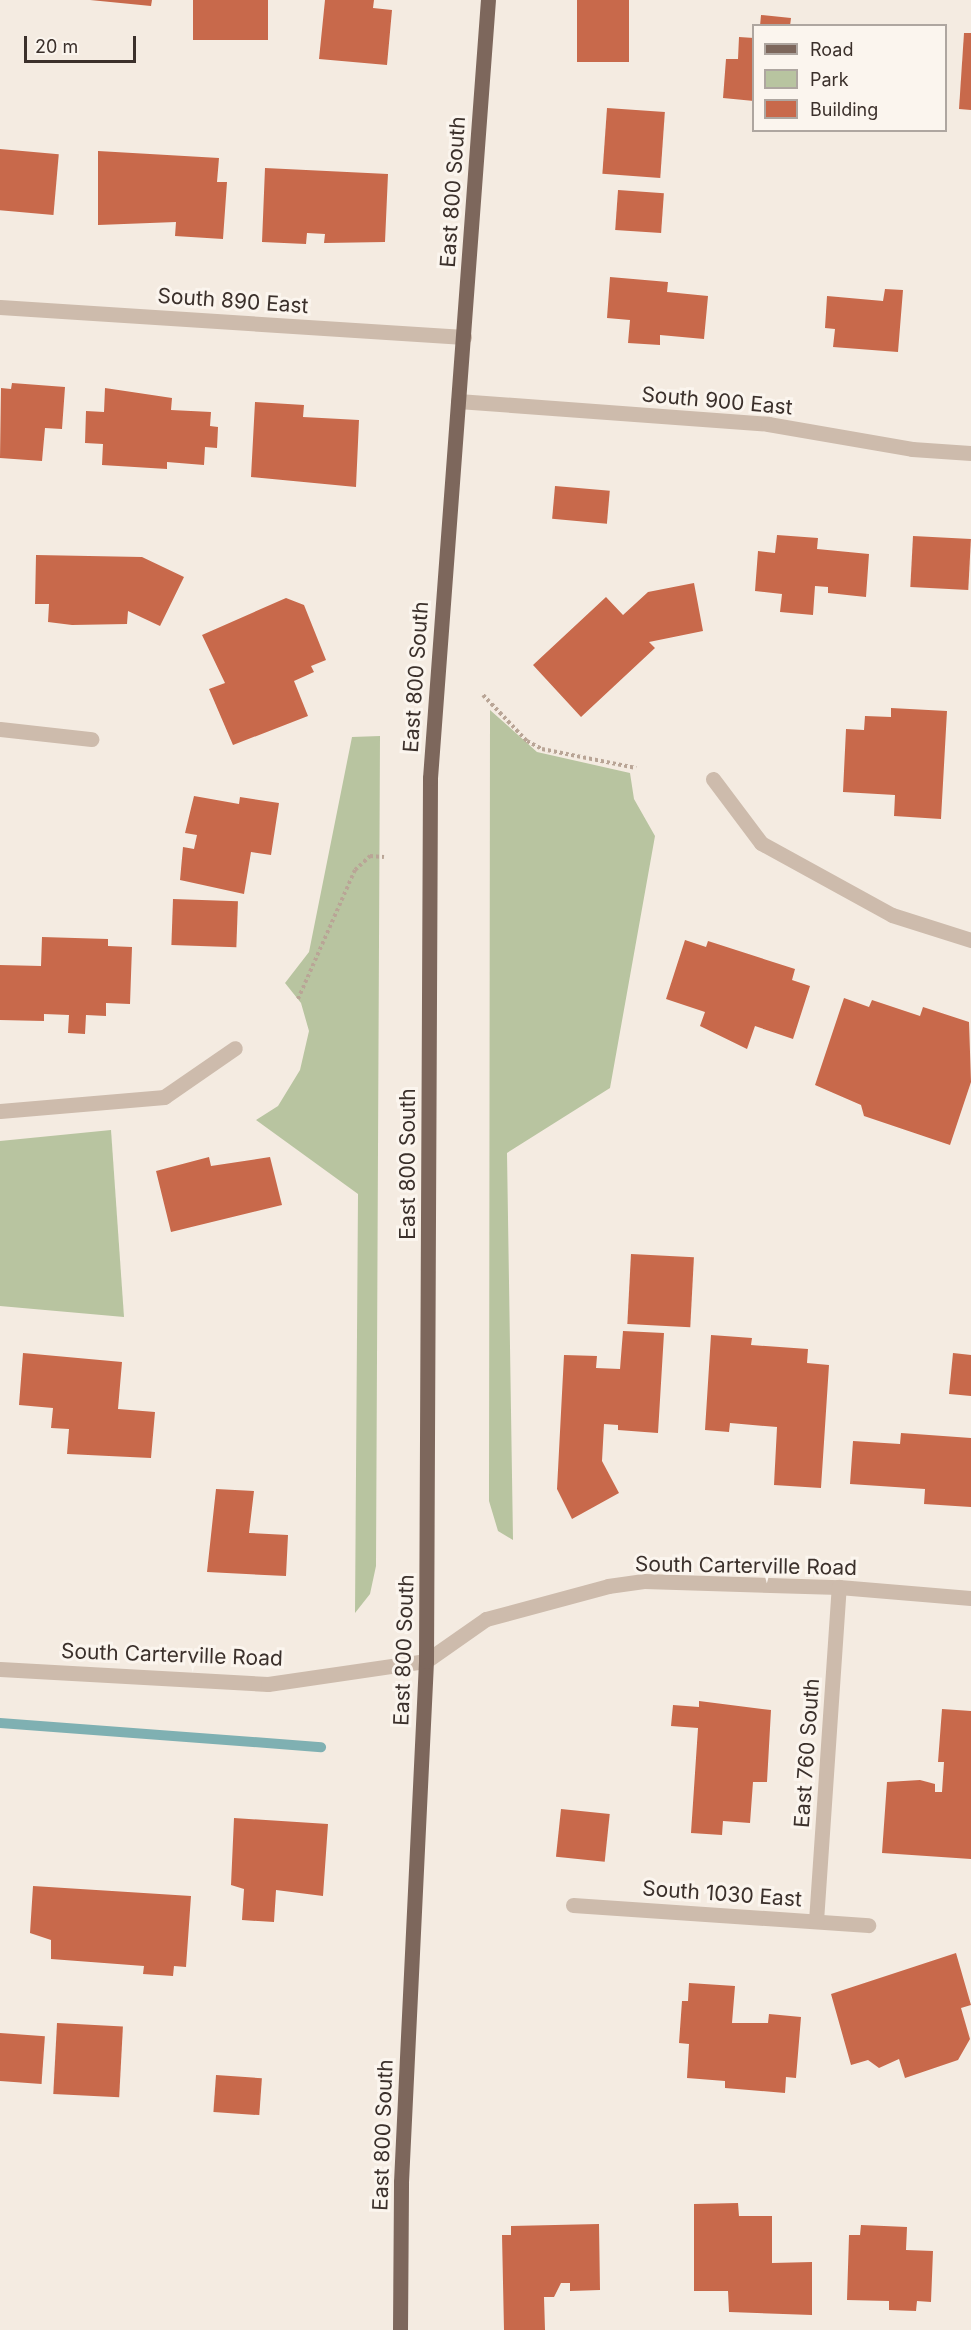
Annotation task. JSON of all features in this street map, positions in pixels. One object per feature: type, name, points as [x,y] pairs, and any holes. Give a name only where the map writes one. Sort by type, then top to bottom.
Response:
[{"type":"main road","name":"East 800 South","points":[[400,2330],[401,2182],[426,1661],[430,778],[488,0]]},
{"type":"street","name":"South 890 East","points":[[0,307],[464,337]]},
{"type":"street","name":"South 900 East","points":[[459,401],[768,424],[912,449],[971,453]]},
{"type":"street","points":[[0,729],[91,739]]},
{"type":"street","points":[[713,778],[761,843],[892,915],[971,940]]},
{"type":"street","points":[[0,1112],[164,1097],[235,1048]]},
{"type":"street","name":"South Carterville Road","points":[[0,1669],[268,1684],[426,1661],[486,1619],[608,1586],[644,1581],[839,1587],[971,1598]]},
{"type":"street","name":"East 760 South","points":[[816,1921],[839,1587]]},
{"type":"street","name":"South 1030 East","points":[[573,1905],[868,1925]]},
{"type":"path","points":[[483,695],[527,741],[542,749],[636,768]]},
{"type":"path","points":[[298,999],[355,870],[370,856],[384,856]]},
{"type":"green space","points":[[490,710],[537,752],[630,773],[634,799],[655,836],[610,1088],[507,1153],[513,1540],[498,1531],[489,1501]]},
{"type":"green space","points":[[380,736],[376,1566],[370,1594],[355,1613],[358,1194],[256,1120],[278,1106],[300,1070],[309,1031],[301,1003],[285,983],[309,952],[352,737]]},
{"type":"green space","points":[[111,1130],[124,1317],[0,1306],[0,1141]]},
{"type":"building","points":[[90,0],[152,0],[151,6]]},
{"type":"building","points":[[193,0],[268,0],[268,40],[193,40]]},
{"type":"building","points":[[325,0],[374,0],[373,8],[392,10],[387,65],[319,59]]},
{"type":"building","points":[[577,0],[629,0],[629,62],[577,62]]},
{"type":"building","points":[[761,15],[791,18],[790,24],[760,24]]},
{"type":"building","points":[[964,33],[971,33],[971,110],[959,109]]},
{"type":"building","points":[[739,37],[752,38],[752,101],[723,98],[726,59],[738,59]]},
{"type":"building","points":[[607,108],[665,112],[660,178],[602,174]]},
{"type":"building","points":[[0,149],[59,154],[53,215],[0,210]]},
{"type":"building","points":[[98,151],[219,158],[217,182],[227,182],[223,239],[175,236],[176,222],[98,225]]},
{"type":"building","points":[[265,168],[388,174],[385,242],[324,243],[325,234],[307,233],[306,244],[262,242]]},
{"type":"building","points":[[618,190],[664,193],[661,233],[615,230]]},
{"type":"building","points":[[610,277],[668,282],[667,292],[708,296],[704,339],[660,335],[660,345],[628,343],[630,320],[607,318]]},
{"type":"building","points":[[885,289],[903,290],[898,352],[833,347],[835,329],[825,328],[827,296],[883,301]]},
{"type":"building","points":[[12,383],[65,387],[62,429],[45,428],[42,461],[0,458],[1,388],[11,389]]},
{"type":"building","points":[[105,388],[172,398],[171,410],[211,412],[210,426],[218,427],[217,448],[205,447],[204,465],[167,462],[167,469],[102,465],[103,444],[85,443],[86,411],[104,412]]},
{"type":"building","points":[[255,402],[304,405],[303,417],[359,420],[356,487],[251,477]]},
{"type":"building","points":[[555,486],[610,491],[607,524],[552,519]]},
{"type":"building","points":[[777,535],[818,538],[817,549],[869,554],[866,597],[828,593],[828,587],[815,586],[813,615],[780,612],[782,594],[755,591],[758,551],[775,553]]},
{"type":"building","points":[[913,536],[971,539],[968,590],[910,587]]},
{"type":"building","points":[[36,555],[142,557],[184,577],[160,626],[128,611],[127,624],[72,625],[48,622],[49,604],[35,604]]},
{"type":"building","points":[[694,583],[703,631],[649,642],[655,648],[581,717],[533,665],[606,597],[623,615],[648,592]]},
{"type":"building","points":[[286,598],[304,605],[326,660],[311,666],[314,672],[294,681],[308,716],[233,745],[209,689],[225,683],[202,635]]},
{"type":"building","points":[[891,708],[947,711],[941,819],[894,816],[895,795],[843,792],[846,729],[864,730],[865,716],[891,717]]},
{"type":"building","points":[[194,796],[239,804],[240,797],[279,803],[271,855],[251,852],[244,894],[180,880],[183,847],[194,849],[197,835],[185,833]]},
{"type":"building","points":[[173,899],[238,901],[236,947],[171,945]]},
{"type":"building","points":[[42,937],[108,939],[108,946],[132,947],[130,1004],[106,1003],[106,1016],[86,1015],[85,1034],[68,1033],[69,1015],[44,1014],[44,1021],[0,1020],[0,965],[41,966]]},
{"type":"building","points":[[685,940],[706,947],[708,941],[795,969],[792,980],[810,986],[793,1039],[755,1026],[747,1049],[700,1026],[705,1012],[666,999]]},
{"type":"building","points":[[844,998],[869,1007],[872,1000],[920,1016],[923,1007],[969,1022],[971,1082],[950,1145],[864,1116],[861,1105],[815,1085]]},
{"type":"building","points":[[209,1157],[211,1166],[270,1157],[282,1205],[171,1232],[156,1171]]},
{"type":"building","points":[[631,1254],[694,1257],[690,1327],[627,1324]]},
{"type":"building","points":[[623,1331],[664,1333],[658,1433],[618,1430],[618,1425],[604,1424],[602,1461],[619,1493],[572,1519],[557,1489],[564,1355],[597,1356],[596,1368],[620,1369]]},
{"type":"building","points":[[711,1335],[752,1338],[751,1345],[808,1349],[807,1363],[829,1365],[821,1488],[774,1485],[777,1427],[730,1423],[729,1432],[705,1430]]},
{"type":"building","points":[[23,1353],[122,1362],[118,1409],[155,1412],[151,1458],[67,1454],[69,1429],[51,1428],[53,1408],[19,1405]]},
{"type":"building","points":[[953,1353],[971,1355],[971,1396],[949,1394]]},
{"type":"building","points":[[901,1433],[971,1438],[971,1507],[924,1504],[925,1489],[850,1484],[853,1441],[900,1444]]},
{"type":"building","points":[[216,1489],[254,1491],[249,1533],[288,1535],[286,1576],[207,1572]]},
{"type":"building","points":[[699,1701],[771,1710],[767,1782],[753,1782],[750,1823],[723,1821],[722,1835],[691,1833],[698,1728],[671,1726],[673,1705],[699,1707]]},
{"type":"building","points":[[942,1709],[971,1711],[971,1859],[882,1853],[887,1782],[920,1780],[935,1784],[935,1792],[942,1792],[944,1762],[938,1762]]},
{"type":"building","points":[[561,1809],[610,1814],[605,1862],[556,1857]]},
{"type":"building","points":[[234,1818],[328,1824],[323,1896],[276,1890],[274,1922],[242,1920],[244,1889],[231,1885]]},
{"type":"building","points":[[33,1886],[191,1896],[186,1967],[174,1966],[173,1976],[143,1974],[144,1966],[51,1959],[51,1940],[30,1933]]},
{"type":"building","points":[[956,1953],[971,2005],[961,2008],[970,2039],[958,2060],[905,2078],[899,2059],[879,2068],[868,2060],[851,2065],[831,1994]]},
{"type":"building","points":[[689,1983],[735,1986],[732,2023],[768,2023],[769,2014],[801,2017],[796,2078],[786,2077],[785,2093],[725,2088],[725,2081],[687,2078],[689,2044],[679,2043],[682,2001],[688,2001]]},
{"type":"building","points":[[57,2023],[123,2026],[119,2097],[53,2094]]},
{"type":"building","points":[[0,2033],[45,2036],[42,2084],[0,2081]]},
{"type":"building","points":[[216,2075],[262,2078],[259,2115],[213,2112]]},
{"type":"building","points":[[738,2203],[739,2216],[772,2216],[772,2263],[812,2262],[812,2315],[729,2312],[728,2291],[694,2291],[694,2204]]},
{"type":"building","points":[[599,2224],[600,2290],[570,2291],[570,2283],[561,2283],[554,2297],[544,2297],[545,2330],[504,2330],[502,2235],[511,2235],[511,2226]]},
{"type":"building","points":[[861,2225],[907,2227],[906,2250],[933,2251],[931,2302],[917,2301],[916,2311],[889,2310],[889,2301],[847,2300],[849,2235],[860,2235]]},
{"type":"waterway","points":[[0,1723],[321,1747]]}]
